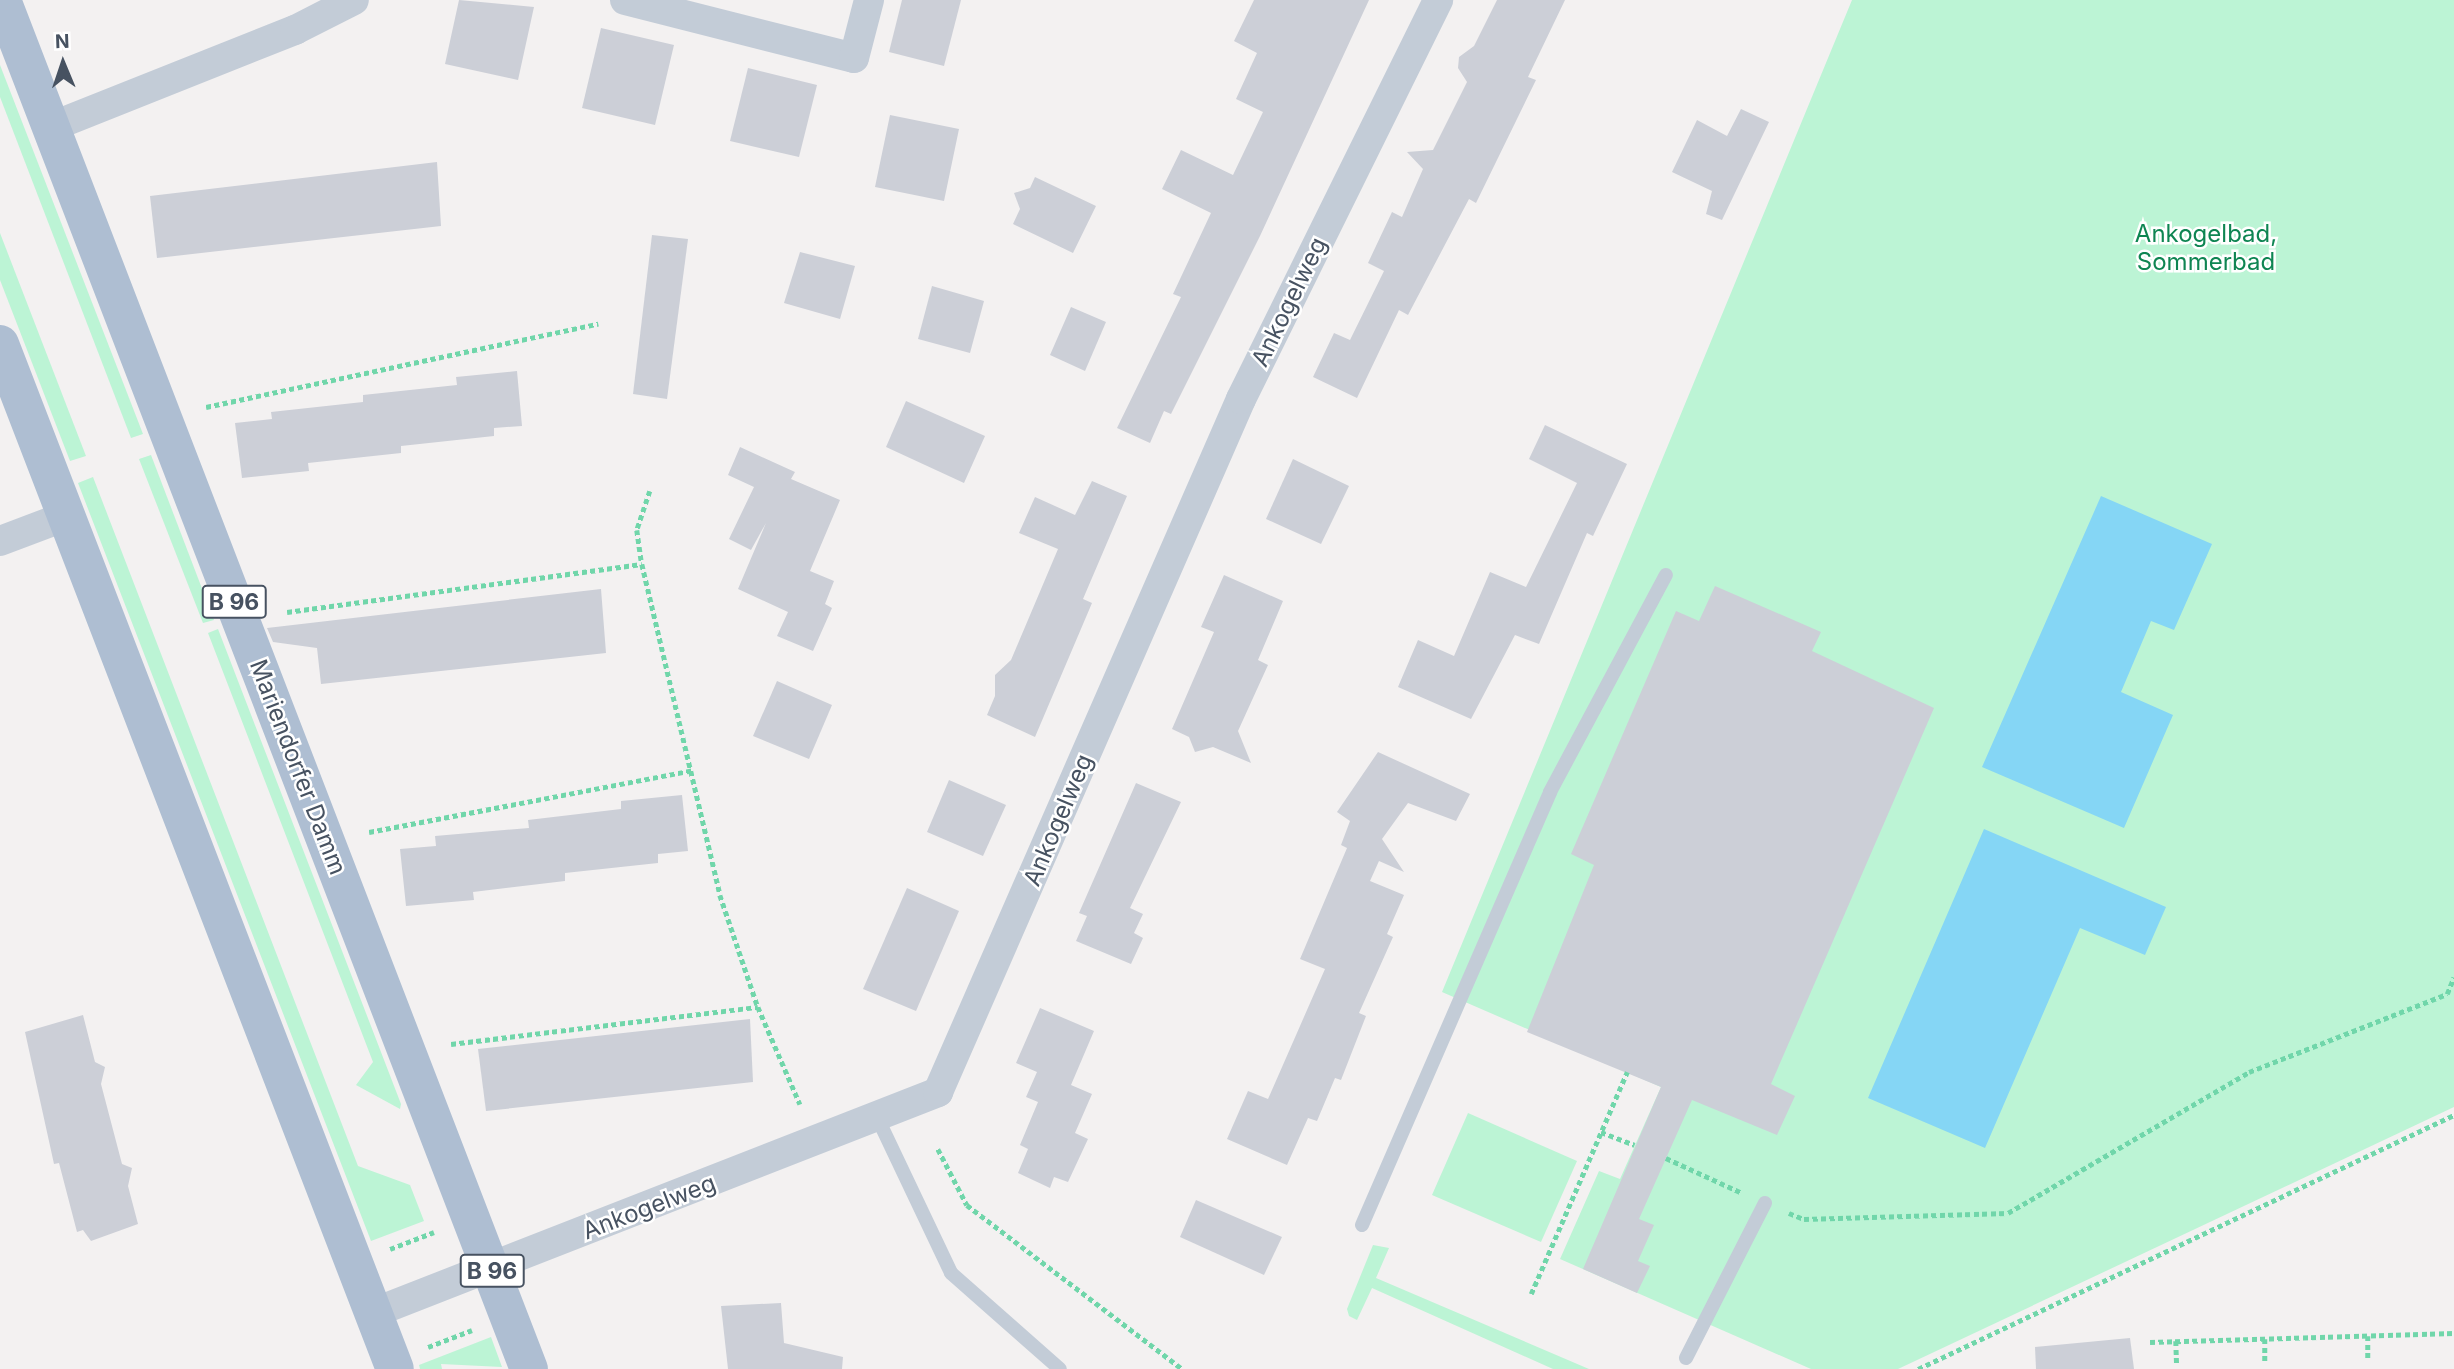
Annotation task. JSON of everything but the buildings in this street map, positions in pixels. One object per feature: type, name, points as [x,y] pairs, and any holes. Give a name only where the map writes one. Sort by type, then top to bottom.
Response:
[{"type":"main road","name":"Mariendorfer Damm","points":[[2,0],[529,1369]]},
{"type":"main road","points":[[0,344],[373,1313],[405,1361]]},
{"type":"street","points":[[51,127],[295,30],[354,0]]},
{"type":"street","points":[[625,0],[854,58],[869,0]]},
{"type":"street","name":"Ankogelweg","points":[[373,1313],[878,1119],[938,1092],[951,1070],[1241,399],[1438,0]]},
{"type":"street","points":[[0,541],[66,516]]},
{"type":"lane","points":[[1362,1225],[1550,792],[1666,575]]},
{"type":"lane","points":[[878,1119],[951,1273],[1060,1369]]},
{"type":"lane","points":[[1686,1357],[1765,1203]]},
{"type":"path","points":[[206,407],[598,324]]},
{"type":"path","points":[[650,491],[637,530],[642,564],[720,895],[758,1007],[800,1104]]},
{"type":"path","points":[[287,612],[642,564]]},
{"type":"path","points":[[369,832],[692,770]]},
{"type":"path","points":[[1666,1158],[1804,1219],[2008,1213],[2249,1072],[2447,994],[2454,977]]},
{"type":"path","points":[[452,1044],[758,1007]]},
{"type":"path","points":[[1531,1294],[1627,1072]]},
{"type":"path","points":[[1918,1369],[2454,1115]]},
{"type":"path","points":[[1601,1132],[1635,1145]]},
{"type":"path","points":[[938,1149],[967,1205],[1182,1369]]},
{"type":"path","points":[[376,1254],[448,1226]]},
{"type":"path","points":[[405,1361],[486,1325]]},
{"type":"path","points":[[2150,1342],[2454,1333]]},
{"type":"path","points":[[2368,1336],[2368,1358]]},
{"type":"path","points":[[2265,1339],[2265,1362]]},
{"type":"path","points":[[2176,1341],[2177,1366]]},
{"type":"green space","name":"Ankogelbad, Sommerbad","points":[[1852,0],[2454,0],[2454,1107],[1898,1369],[1811,1369],[1560,1259],[1599,1171],[1620,1179],[1661,1087],[1442,992]]},
{"type":"green space","points":[[0,65],[143,434],[131,438],[0,97]]},
{"type":"green space","points":[[0,233],[86,456],[70,461],[0,280]]},
{"type":"green space","points":[[151,455],[214,620],[203,623],[139,459]]},
{"type":"green space","points":[[93,477],[358,1166],[410,1185],[424,1221],[371,1241],[78,483]]},
{"type":"green space","points":[[218,629],[401,1104],[400,1109],[356,1085],[373,1062],[208,633]]},
{"type":"green space","points":[[1468,1113],[1577,1161],[1541,1242],[1432,1195]]},
{"type":"green space","points":[[1373,1245],[1389,1248],[1376,1278],[1589,1369],[1553,1369],[1372,1288],[1357,1320],[1349,1316],[1347,1309]]},
{"type":"green space","points":[[491,1337],[502,1367],[441,1364],[442,1369],[420,1369],[419,1365]]},
{"type":"water","points":[[2101,496],[2212,544],[2174,630],[2151,621],[2121,692],[2173,715],[2124,828],[1982,767]]},
{"type":"water","points":[[1984,829],[2166,907],[2145,955],[2080,928],[1985,1148],[1868,1098]]}]
